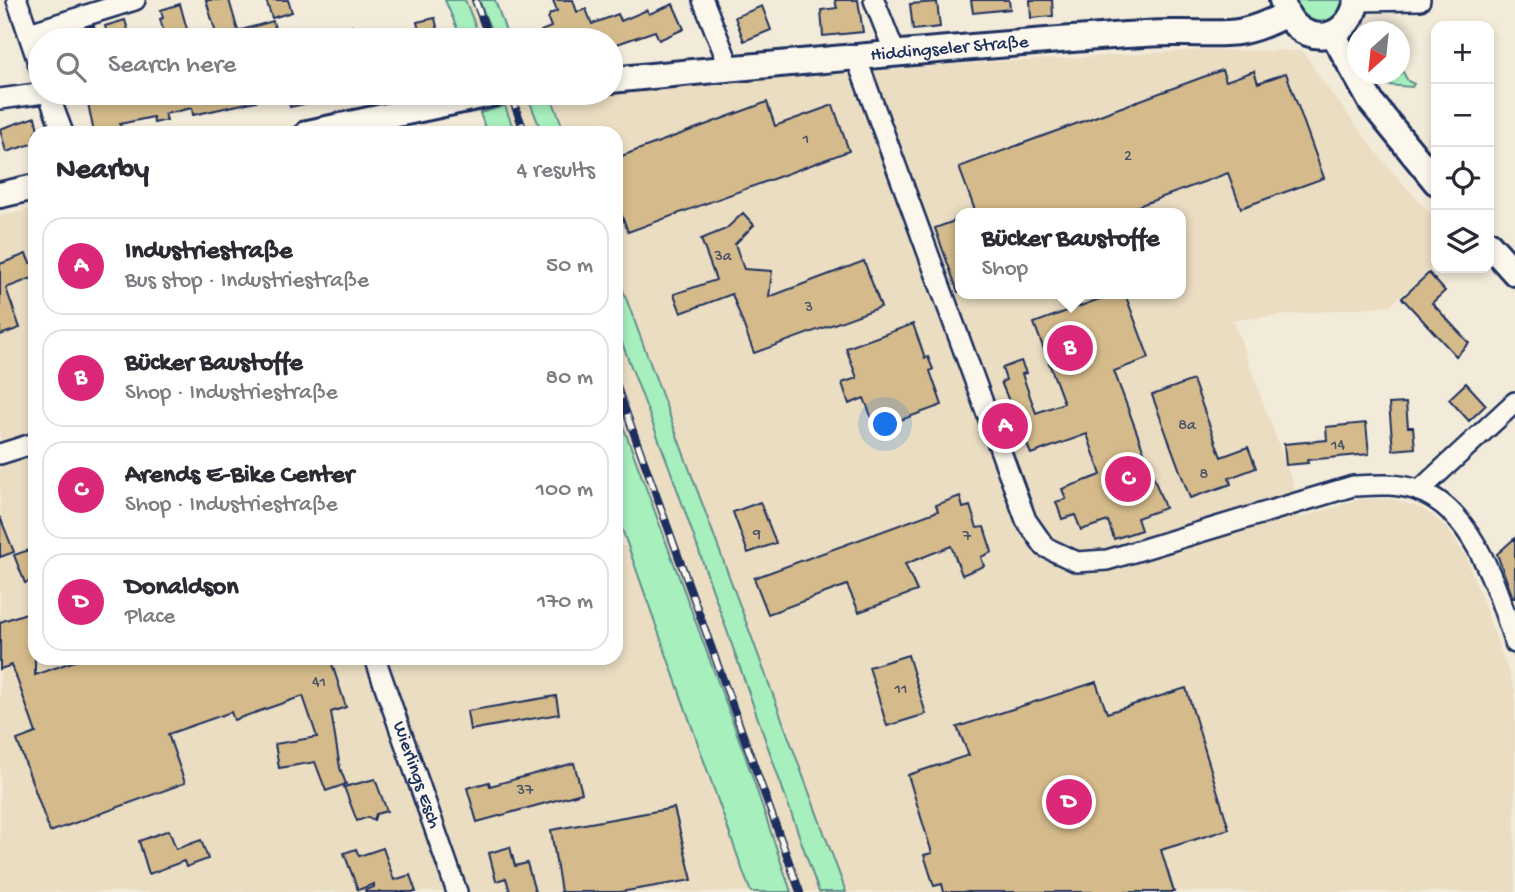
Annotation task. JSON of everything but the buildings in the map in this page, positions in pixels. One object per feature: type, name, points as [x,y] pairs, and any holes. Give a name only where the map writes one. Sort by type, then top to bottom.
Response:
[{"type":"street","points":[[17,0],[28,30]]},
{"type":"street","points":[[45,28],[135,0]]},
{"type":"street","points":[[703,0],[730,68]]},
{"type":"street","points":[[874,0],[895,53]]},
{"type":"street","points":[[1284,7],[1294,26],[1306,33],[1320,36],[1333,34],[1345,26],[1353,15],[1357,1],[1420,0]]},
{"type":"street","name":"Hiddingseler Straße","points":[[623,79],[895,53],[1143,34],[1240,33],[1265,25],[1284,7]]},
{"type":"street","points":[[1333,34],[1371,102],[1431,176]]},
{"type":"street","points":[[856,57],[1026,520],[1045,547],[1077,562],[1107,560],[1353,486],[1386,484],[1419,491],[1447,509],[1472,537],[1489,569],[1515,643]]},
{"type":"street","points":[[0,99],[28,95]]},
{"type":"street","points":[[51,105],[59,126]]},
{"type":"street","points":[[341,126],[439,105]]},
{"type":"street","points":[[0,195],[28,189]]},
{"type":"street","points":[[1494,250],[1515,273]]},
{"type":"street","points":[[1419,491],[1515,402]]},
{"type":"street","points":[[0,454],[28,445]]},
{"type":"street","name":"Wierlings Esch","points":[[377,665],[457,892]]},
{"type":"shaded area","points":[[465,0],[479,0],[490,28],[476,28]]},
{"type":"shaded area","points":[[1203,50],[1303,51],[1323,82],[1385,163],[1431,214],[1431,269],[1391,305],[1233,320],[1294,486],[1299,518],[1360,499],[1391,499],[1421,508],[1432,515],[1445,526],[1466,556],[1515,690],[1515,892],[846,892],[623,290],[623,126],[562,126],[554,105],[623,105],[623,93],[946,65]]},
{"type":"shaded area","points":[[504,105],[531,105],[539,126],[512,126]]},
{"type":"shaded area","points":[[28,210],[28,665],[623,665],[623,546],[629,545],[751,892],[0,892],[0,216]]},
{"type":"shaded area","points":[[623,345],[670,469],[819,892],[791,892],[745,755],[623,426]]},
{"type":"green space","points":[[445,0],[465,0],[476,28],[457,28]]},
{"type":"green space","points":[[479,0],[495,0],[505,28],[490,28]]},
{"type":"green space","points":[[1294,0],[1346,0],[1337,19],[1316,25],[1298,14]]},
{"type":"green space","points":[[1410,82],[1414,84],[1412,87],[1387,85]]},
{"type":"green space","points":[[531,105],[554,105],[562,126],[539,126]]},
{"type":"green space","points":[[505,106],[512,126],[485,126],[480,113]]},
{"type":"green space","points":[[623,290],[846,892],[819,892],[670,469],[623,345]]},
{"type":"green space","points":[[623,426],[745,755],[791,892],[751,892],[623,532]]},
{"type":"railway","points":[[475,0],[486,28]]},
{"type":"railway","points":[[514,105],[522,126]]},
{"type":"railway","points":[[623,403],[800,892]]},
{"type":"place","name":"Bücker Baustoffe","points":[[1070,348]]},
{"type":"place","name":"Industriestraße","points":[[1005,426]]},
{"type":"place","name":"Arends E-Bike Center","points":[[1128,479]]},
{"type":"place","name":"Donaldson","points":[[1069,802]]}]
